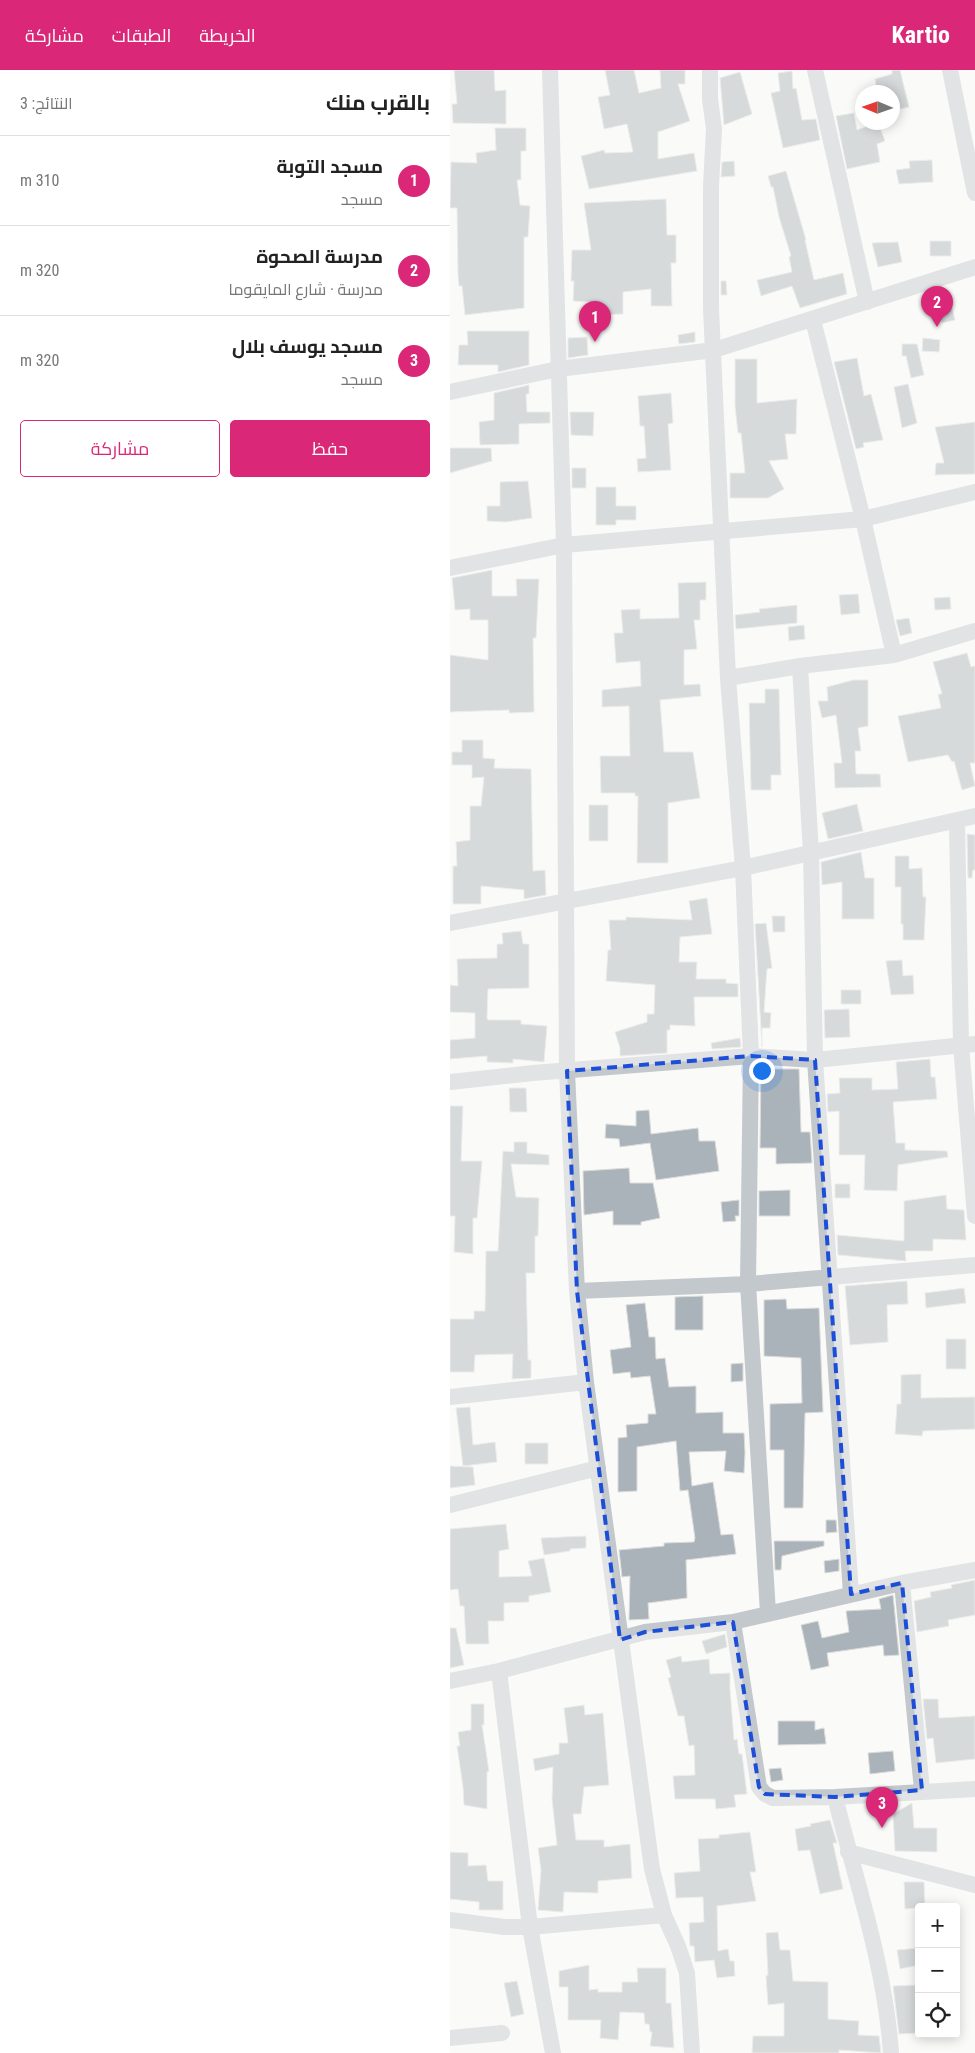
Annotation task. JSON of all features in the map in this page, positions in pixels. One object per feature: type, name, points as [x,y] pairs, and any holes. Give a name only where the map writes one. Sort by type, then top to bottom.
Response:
[{"type":"street","points":[[550,70],[564,545],[567,1071],[577,1291],[586,1382],[652,1868],[664,1915],[678,1946],[687,1973],[692,2053]]},
{"type":"street","points":[[710,70],[710,99],[714,129],[711,186],[711,309],[728,678],[743,868],[751,1056],[748,1284],[768,1612]]},
{"type":"street","points":[[815,70],[867,302]]},
{"type":"street","points":[[950,70],[975,193]]},
{"type":"street","points":[[450,392],[558,369],[714,350],[975,267]]},
{"type":"street","points":[[813,320],[863,519],[894,655]]},
{"type":"street","points":[[450,568],[564,545],[863,519],[975,492]]},
{"type":"street","points":[[728,678],[800,666],[894,655],[975,632]]},
{"type":"street","points":[[800,666],[812,853],[815,1060],[851,1594]]},
{"type":"street","points":[[450,923],[743,868],[957,822],[975,816]]},
{"type":"street","points":[[957,822],[975,1216]]},
{"type":"street","points":[[450,1082],[751,1056],[815,1060],[968,1045]]},
{"type":"street","points":[[577,1291],[748,1284],[975,1265]]},
{"type":"street","points":[[450,1397],[586,1382]]},
{"type":"street","points":[[450,1505],[598,1468]]},
{"type":"street","points":[[450,1681],[499,1671],[646,1632],[733,1622],[768,1612],[902,1583],[975,1570]]},
{"type":"street","points":[[902,1583],[922,1790]]},
{"type":"street","points":[[733,1622],[759,1787],[765,1794],[774,1798],[836,1797],[922,1790],[975,1789]]},
{"type":"street","points":[[499,1671],[530,1927],[553,2053]]},
{"type":"street","points":[[836,1797],[848,1852],[876,1955],[888,2017],[891,2053]]},
{"type":"street","points":[[848,1852],[975,1885]]},
{"type":"street","points":[[450,1920],[504,1927],[530,1927],[664,1915]]},
{"type":"street","points":[[450,2038],[502,2033]]},
{"type":"highlighted area","points":[[751,1056],[815,1060],[851,1594],[902,1583],[922,1790],[835,1797],[765,1794],[759,1787],[733,1622],[645,1632],[620,1640],[577,1291],[567,1071]]},
{"type":"building","points":[[454,70],[494,70],[495,91],[506,90],[506,124],[453,123],[452,104],[457,104]]},
{"type":"building","points":[[605,70],[634,70],[639,93],[661,88],[660,70],[685,70],[685,84],[678,84],[690,121],[658,132],[658,159],[694,153],[697,171],[589,189],[581,156],[604,150],[605,153],[633,152],[627,124],[604,129],[598,97],[610,95]]},
{"type":"building","points":[[892,70],[900,70],[909,107],[900,109],[900,85],[876,85],[875,79],[892,74]]},
{"type":"building","points":[[792,71],[793,89],[796,88],[802,120],[816,119],[820,140],[783,148],[771,93],[780,91],[778,73]]},
{"type":"building","points":[[740,72],[752,114],[724,125],[720,78]]},
{"type":"building","points":[[854,113],[855,130],[881,130],[885,141],[877,144],[880,162],[847,169],[836,116]]},
{"type":"building","points":[[495,128],[526,128],[526,151],[521,151],[521,180],[517,180],[520,205],[530,206],[528,237],[524,237],[524,308],[465,315],[462,286],[459,286],[458,276],[457,208],[450,208],[451,162],[477,163],[476,153],[496,150]]},
{"type":"building","points":[[932,160],[933,182],[899,184],[896,170],[910,168],[909,161]]},
{"type":"building","points":[[734,161],[735,176],[721,177],[722,162]]},
{"type":"building","points":[[786,171],[806,240],[814,280],[843,273],[847,294],[800,308],[792,286],[761,296],[757,280],[792,272],[789,257],[791,256],[779,217],[773,187],[771,187],[768,176]]},
{"type":"building","points":[[666,199],[667,235],[676,235],[676,263],[671,263],[672,306],[651,306],[651,289],[623,292],[623,314],[590,315],[590,302],[573,301],[574,281],[571,281],[572,250],[591,250],[584,203]]},
{"type":"building","points":[[930,241],[951,241],[951,256],[930,256]]},
{"type":"building","points":[[898,242],[902,262],[878,267],[872,243]]},
{"type":"building","points":[[721,281],[726,281],[727,295],[721,295]]},
{"type":"building","points":[[952,307],[955,320],[942,323],[939,311]]},
{"type":"building","points":[[467,331],[529,331],[529,365],[498,372],[498,365],[458,365],[459,345],[468,345]]},
{"type":"building","points":[[695,332],[695,342],[679,344],[678,335]]},
{"type":"building","points":[[587,337],[588,355],[568,358],[568,338]]},
{"type":"building","points":[[923,338],[940,340],[939,352],[922,351]]},
{"type":"building","points":[[902,344],[917,344],[924,375],[911,378],[906,356],[902,356]]},
{"type":"building","points":[[857,358],[864,396],[871,394],[883,440],[863,443],[864,447],[856,449],[834,362]]},
{"type":"building","points":[[735,359],[757,359],[757,403],[797,399],[796,434],[785,434],[788,459],[769,461],[784,489],[768,498],[730,498],[730,473],[745,473],[741,433],[738,433],[735,406]]},
{"type":"building","points":[[908,384],[917,423],[902,428],[894,387]]},
{"type":"building","points":[[529,385],[529,394],[526,394],[527,412],[550,412],[550,423],[519,424],[519,444],[480,445],[479,422],[494,420],[494,393]]},
{"type":"building","points":[[671,393],[673,423],[668,424],[671,470],[638,472],[637,459],[646,458],[644,426],[640,426],[638,396]]},
{"type":"building","points":[[570,412],[594,412],[593,436],[571,435]]},
{"type":"building","points":[[975,422],[975,474],[935,475],[936,463],[944,463],[935,427]]},
{"type":"building","points":[[450,448],[491,448],[492,461],[450,473]]},
{"type":"building","points":[[572,468],[586,468],[586,488],[572,488]]},
{"type":"building","points":[[528,481],[532,518],[506,522],[487,521],[487,506],[500,506],[500,482]]},
{"type":"building","points":[[596,487],[616,487],[616,506],[636,506],[636,520],[616,520],[616,525],[596,525]]},
{"type":"building","points":[[492,570],[492,596],[517,596],[516,579],[539,579],[536,638],[533,638],[534,712],[509,713],[509,710],[450,712],[450,655],[488,660],[488,620],[470,620],[470,609],[455,610],[452,578]]},
{"type":"building","points":[[706,582],[706,600],[700,600],[700,620],[694,620],[697,649],[684,650],[684,685],[700,684],[701,696],[660,700],[664,752],[693,752],[700,798],[668,803],[668,863],[637,863],[638,796],[635,796],[635,793],[601,793],[600,756],[630,756],[629,706],[602,707],[602,690],[641,686],[640,661],[616,663],[614,633],[623,633],[621,610],[640,609],[640,619],[679,618],[678,583]]},
{"type":"building","points":[[858,594],[860,613],[841,615],[839,595]]},
{"type":"building","points":[[950,597],[951,609],[935,610],[934,598]]},
{"type":"building","points":[[797,605],[797,623],[736,629],[735,615],[760,612],[759,609]]},
{"type":"building","points":[[909,618],[912,633],[900,636],[896,620]]},
{"type":"building","points":[[804,625],[805,639],[789,641],[788,627]]},
{"type":"building","points":[[967,653],[971,667],[975,666],[975,763],[970,763],[975,786],[962,790],[954,761],[952,762],[948,755],[908,762],[898,716],[941,708],[938,694],[942,694],[933,662]]},
{"type":"building","points":[[853,680],[868,680],[868,726],[858,728],[861,751],[855,751],[856,774],[880,774],[881,787],[835,788],[834,763],[842,763],[836,715],[822,718],[818,701],[828,701],[827,687]]},
{"type":"building","points":[[765,689],[779,689],[781,775],[771,775],[771,790],[751,790],[749,703],[765,703]]},
{"type":"building","points":[[462,740],[483,740],[483,758],[495,759],[494,768],[531,769],[533,871],[545,870],[546,895],[524,899],[524,890],[481,886],[481,904],[453,904],[453,866],[457,866],[456,842],[470,840],[470,806],[481,806],[484,777],[472,778],[472,765],[452,765],[452,752],[462,752]]},
{"type":"building","points":[[857,804],[863,831],[828,839],[822,813]]},
{"type":"building","points":[[589,805],[608,805],[608,841],[589,841]]},
{"type":"building","points":[[967,834],[975,835],[975,870],[973,870],[972,878],[968,878]]},
{"type":"building","points":[[861,852],[865,878],[874,878],[874,919],[842,919],[842,882],[822,885],[821,862]]},
{"type":"building","points":[[895,856],[909,856],[909,869],[922,868],[923,897],[926,897],[924,940],[903,940],[901,887],[895,887]]},
{"type":"building","points":[[707,898],[712,934],[680,937],[679,962],[697,962],[696,979],[726,979],[726,983],[738,984],[738,997],[694,997],[695,1026],[670,1025],[670,1030],[667,1030],[667,1053],[620,1056],[620,1048],[615,1032],[647,1022],[647,1014],[654,1014],[655,985],[606,981],[608,950],[611,950],[609,920],[626,920],[626,917],[692,920],[689,901]]},
{"type":"building","points":[[772,916],[785,916],[785,932],[773,932]]},
{"type":"building","points":[[766,923],[772,968],[767,969],[764,1012],[771,1013],[770,1028],[762,1028],[762,1047],[755,924]]},
{"type":"building","points":[[521,931],[523,944],[529,944],[529,988],[488,989],[487,1018],[488,1020],[521,1020],[521,1024],[547,1026],[544,1062],[513,1059],[513,1063],[487,1062],[487,1056],[450,1059],[450,1040],[475,1038],[475,1013],[450,1012],[450,985],[458,986],[457,959],[497,958],[497,944],[503,944],[502,933]]},
{"type":"building","points":[[902,960],[903,976],[913,975],[914,994],[891,995],[886,961]]},
{"type":"building","points":[[841,990],[861,990],[861,1004],[841,1004]]},
{"type":"building","points":[[849,1009],[850,1037],[825,1038],[824,1010]]},
{"type":"building","points":[[740,1038],[741,1047],[712,1049],[711,1043]]},
{"type":"building","points":[[930,1059],[931,1077],[935,1077],[937,1099],[893,1102],[896,1143],[905,1143],[905,1150],[947,1151],[948,1157],[898,1165],[897,1191],[864,1190],[865,1155],[839,1155],[839,1111],[828,1112],[827,1094],[840,1093],[839,1078],[872,1078],[872,1090],[898,1089],[896,1062]]},
{"type":"building","points":[[761,1069],[799,1069],[801,1132],[810,1132],[812,1163],[776,1164],[776,1148],[760,1148]]},
{"type":"building","points":[[509,1088],[526,1088],[527,1112],[510,1112]]},
{"type":"building","points":[[450,1106],[463,1106],[461,1161],[482,1161],[477,1218],[473,1218],[473,1254],[454,1252],[455,1216],[450,1216]]},
{"type":"building","points":[[649,1110],[651,1134],[698,1128],[699,1141],[715,1141],[719,1171],[656,1180],[650,1143],[620,1147],[619,1139],[605,1138],[606,1124],[636,1126],[636,1111]]},
{"type":"building","points":[[514,1142],[527,1142],[527,1153],[549,1155],[549,1165],[511,1164],[516,1197],[539,1198],[538,1236],[535,1236],[535,1273],[526,1273],[528,1360],[531,1360],[531,1378],[512,1379],[513,1354],[475,1355],[474,1372],[450,1372],[450,1319],[474,1319],[474,1311],[485,1311],[486,1251],[498,1251],[503,1151],[514,1152]]},
{"type":"building","points":[[629,1168],[630,1183],[653,1183],[660,1218],[641,1222],[641,1225],[613,1225],[613,1211],[584,1215],[583,1171]]},
{"type":"building","points":[[835,1184],[850,1184],[850,1198],[835,1198]]},
{"type":"building","points":[[790,1190],[790,1216],[759,1216],[759,1191]]},
{"type":"building","points":[[946,1195],[947,1209],[964,1210],[966,1240],[933,1239],[933,1251],[905,1251],[906,1261],[838,1255],[837,1235],[904,1241],[904,1201]]},
{"type":"building","points":[[739,1200],[739,1216],[735,1216],[736,1221],[723,1222],[721,1202]]},
{"type":"building","points":[[907,1281],[908,1304],[887,1305],[888,1342],[850,1345],[845,1286]]},
{"type":"building","points":[[964,1288],[966,1303],[926,1308],[925,1293]]},
{"type":"building","points":[[703,1296],[703,1330],[675,1330],[675,1297]]},
{"type":"building","points":[[786,1299],[787,1309],[819,1308],[823,1412],[805,1413],[803,1508],[784,1508],[784,1450],[770,1450],[770,1404],[802,1403],[801,1358],[764,1356],[764,1300]]},
{"type":"building","points":[[645,1303],[649,1337],[655,1337],[656,1359],[665,1358],[669,1387],[696,1386],[696,1413],[723,1412],[723,1433],[744,1433],[744,1473],[724,1471],[726,1451],[689,1452],[692,1486],[713,1482],[721,1535],[733,1534],[736,1554],[686,1560],[687,1598],[648,1603],[649,1619],[629,1620],[630,1576],[622,1577],[619,1550],[664,1546],[664,1543],[694,1542],[695,1538],[688,1490],[680,1491],[676,1441],[637,1447],[637,1491],[618,1492],[618,1438],[627,1437],[626,1425],[648,1423],[648,1414],[656,1414],[650,1376],[631,1378],[630,1372],[613,1374],[610,1350],[631,1347],[626,1305]]},
{"type":"building","points":[[946,1339],[966,1339],[966,1369],[946,1369]]},
{"type":"building","points":[[743,1363],[743,1381],[731,1382],[731,1364]]},
{"type":"building","points":[[921,1374],[921,1398],[975,1397],[975,1429],[923,1431],[922,1436],[895,1434],[897,1404],[901,1404],[901,1375]]},
{"type":"building","points":[[470,1407],[473,1445],[495,1442],[497,1462],[463,1466],[456,1408]]},
{"type":"building","points":[[525,1443],[548,1443],[548,1464],[525,1464]]},
{"type":"building","points":[[450,1466],[473,1467],[475,1485],[450,1488]]},
{"type":"building","points":[[826,1520],[836,1520],[837,1532],[826,1533]]},
{"type":"building","points":[[506,1524],[509,1549],[499,1551],[499,1577],[532,1576],[528,1561],[544,1558],[551,1592],[529,1596],[529,1602],[504,1603],[504,1621],[488,1621],[489,1644],[466,1644],[464,1606],[460,1606],[458,1589],[450,1590],[450,1529]]},
{"type":"building","points":[[586,1536],[586,1548],[570,1549],[570,1551],[544,1555],[541,1538]]},
{"type":"building","points":[[774,1541],[824,1541],[824,1546],[782,1556],[781,1570],[775,1570]]},
{"type":"building","points":[[839,1559],[839,1571],[825,1573],[824,1561]]},
{"type":"building","points":[[975,1580],[975,1615],[948,1620],[949,1626],[917,1632],[914,1601],[931,1597],[930,1592],[952,1588],[951,1585]]},
{"type":"building","points":[[893,1595],[899,1655],[884,1656],[883,1645],[827,1653],[829,1666],[811,1670],[801,1625],[818,1621],[822,1638],[849,1632],[846,1611],[881,1609],[879,1599]]},
{"type":"building","points":[[450,1628],[456,1628],[464,1665],[450,1668]]},
{"type":"building","points":[[725,1634],[727,1647],[706,1654],[702,1641]]},
{"type":"building","points":[[681,1656],[682,1662],[709,1659],[710,1674],[730,1673],[734,1740],[737,1739],[739,1754],[742,1754],[747,1794],[734,1795],[736,1807],[716,1809],[715,1799],[675,1799],[673,1776],[695,1775],[694,1745],[689,1746],[684,1716],[678,1716],[668,1678],[671,1677],[666,1660]]},
{"type":"building","points":[[923,1699],[938,1699],[939,1718],[975,1716],[975,1759],[936,1763],[933,1738],[927,1739]]},
{"type":"building","points":[[471,1704],[484,1704],[484,1725],[482,1725],[489,1771],[487,1772],[487,1809],[464,1805],[457,1746],[460,1746],[458,1732],[471,1730]]},
{"type":"building","points":[[584,1705],[585,1715],[603,1713],[609,1785],[584,1787],[581,1814],[573,1814],[576,1840],[604,1840],[604,1847],[630,1844],[632,1878],[598,1881],[598,1893],[564,1892],[563,1912],[538,1910],[541,1870],[538,1848],[557,1845],[552,1799],[553,1767],[535,1771],[533,1759],[559,1754],[559,1743],[568,1743],[564,1708]]},
{"type":"building","points":[[778,1721],[815,1721],[815,1730],[824,1728],[826,1744],[778,1745]]},
{"type":"building","points":[[893,1751],[895,1771],[870,1774],[868,1753]]},
{"type":"building","points":[[781,1768],[783,1780],[771,1782],[769,1769]]},
{"type":"building","points":[[912,1803],[914,1828],[937,1828],[937,1852],[895,1851],[893,1814]]},
{"type":"building","points":[[830,1820],[837,1843],[833,1843],[843,1889],[820,1894],[810,1850],[798,1851],[795,1829]]},
{"type":"building","points":[[750,1832],[756,1872],[750,1872],[756,1901],[717,1906],[718,1951],[728,1949],[730,1961],[734,1961],[735,1976],[717,1978],[714,1960],[695,1962],[694,1946],[690,1946],[689,1923],[704,1922],[703,1897],[676,1898],[674,1873],[700,1871],[698,1839],[719,1838],[719,1835]]},
{"type":"building","points":[[450,1852],[468,1853],[468,1866],[486,1865],[488,1881],[503,1881],[503,1910],[479,1910],[479,1902],[450,1899]]},
{"type":"building","points":[[904,1882],[924,1882],[925,1903],[915,1903],[915,1908],[905,1909]]},
{"type":"building","points":[[778,1932],[780,1950],[790,1950],[793,1981],[828,1982],[828,2019],[859,2021],[858,2035],[879,2036],[881,2053],[839,2050],[839,2053],[752,2053],[753,2036],[784,2036],[784,2003],[768,2005],[766,1976],[768,1975],[766,1933]]},
{"type":"building","points":[[915,1948],[915,1966],[900,1969],[897,1950]]},
{"type":"building","points":[[589,1965],[589,1990],[598,1989],[598,1992],[622,1992],[622,1982],[638,1982],[637,1968],[666,1968],[666,2003],[671,2003],[674,2048],[650,2046],[652,2032],[650,2032],[649,2024],[645,2024],[644,2013],[620,2012],[618,2040],[600,2038],[601,2020],[568,2020],[568,1987],[559,1987],[559,1971]]},
{"type":"building","points":[[517,1981],[524,2014],[511,2017],[504,1983]]},
{"type":"building","points":[[915,1985],[915,2033],[899,2034],[893,1986]]},
{"type":"place","name":"مدرسة الصحوة","points":[[937,327]]},
{"type":"place","name":"مسجد التوبة","points":[[595,342]]},
{"type":"place","name":"مسجد يوسف بلال","points":[[882,1828]]}]
